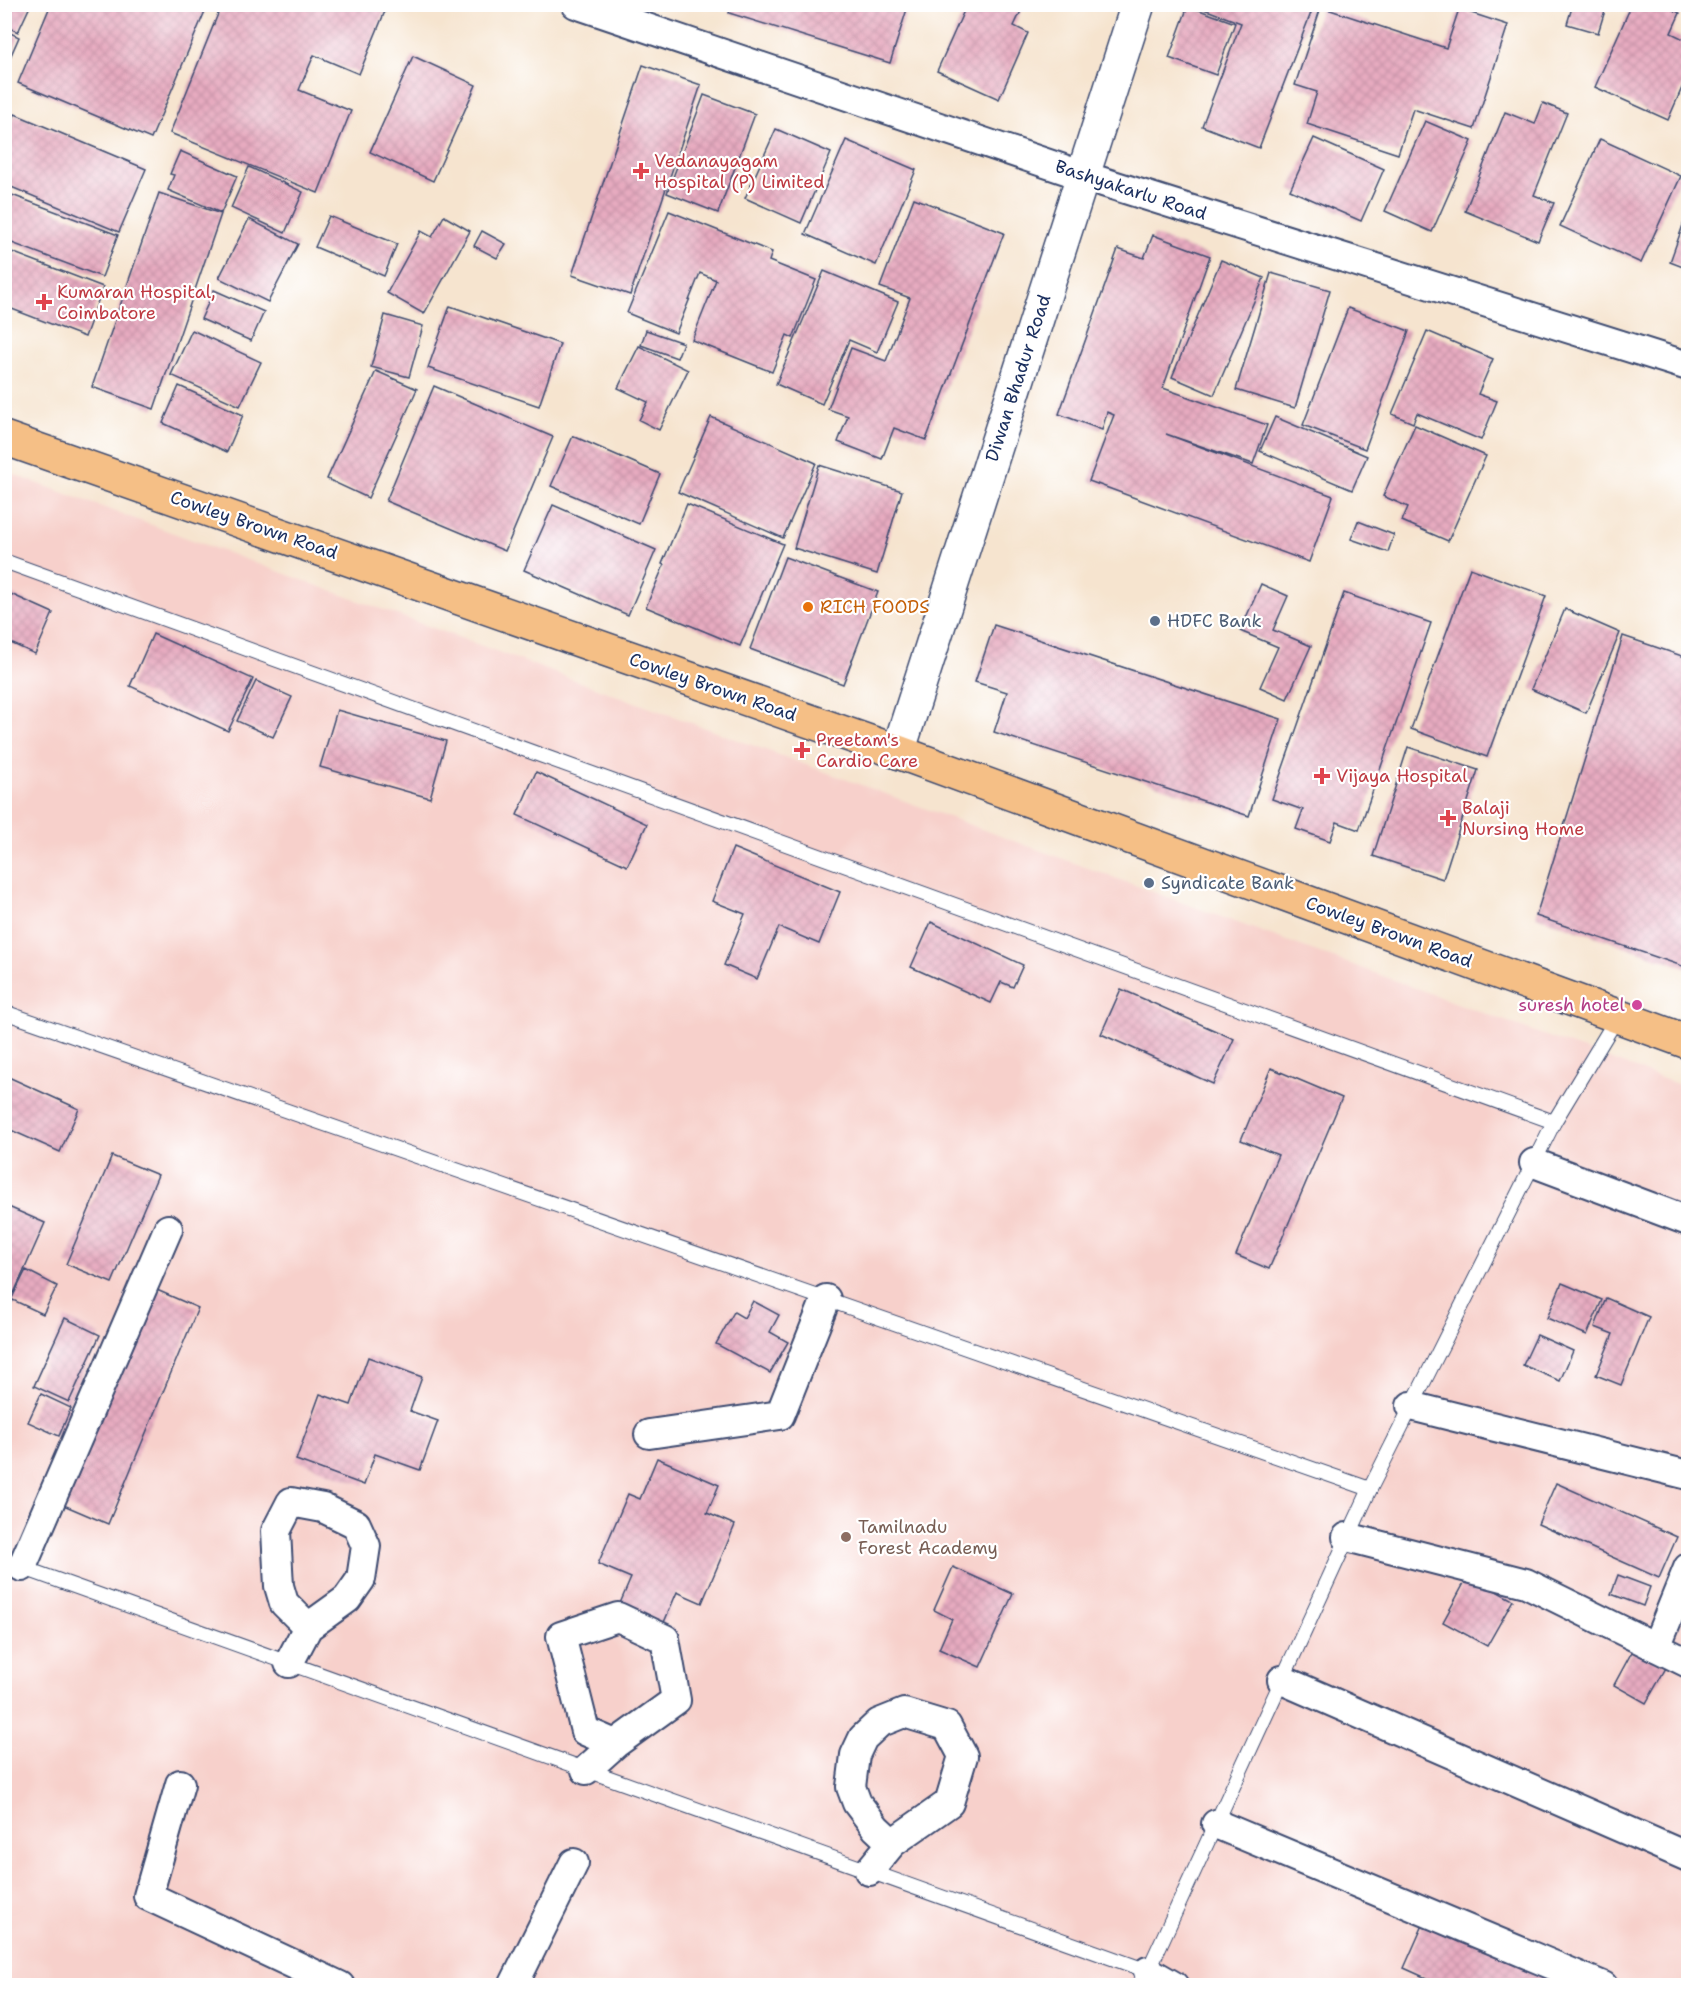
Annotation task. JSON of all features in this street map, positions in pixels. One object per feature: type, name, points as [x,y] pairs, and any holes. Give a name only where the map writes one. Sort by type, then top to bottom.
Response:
[{"type":"main road","name":"Cowley Brown Road","points":[[4,438],[898,752],[1689,1042]]},
{"type":"street","name":"Bashyakarlu Road","points":[[576,4],[1084,176],[1689,366]]},
{"type":"street","name":"Diwan Bhadur Road","points":[[898,752],[1138,4]]},
{"type":"street","points":[[1534,1163],[1689,1221]]},
{"type":"street","points":[[13,1564],[168,1229]]},
{"type":"street","points":[[650,1434],[780,1415],[826,1299]]},
{"type":"street","points":[[1411,1406],[1689,1475]]},
{"type":"street","points":[[1347,1537],[1526,1583],[1689,1663]]},
{"type":"street","points":[[1656,1647],[1689,1568]]},
{"type":"street","points":[[586,1770],[615,1744],[676,1700],[665,1639],[618,1617],[561,1636],[585,1731],[615,1744]]},
{"type":"street","points":[[289,1663],[309,1626]]},
{"type":"street","points":[[1282,1680],[1689,1857]]},
{"type":"street","points":[[869,1871],[892,1844],[949,1803],[963,1756],[947,1726],[904,1713],[879,1723],[863,1738],[855,1755],[851,1787],[862,1811],[892,1844]]},
{"type":"street","points":[[180,1784],[148,1896],[340,1986]]},
{"type":"street","points":[[1216,1824],[1603,1986]]},
{"type":"street","points":[[513,1986],[573,1863]]},
{"type":"street","points":[[1143,1978],[1174,1986]]},
{"type":"lane","points":[[4,561],[1554,1122]]},
{"type":"lane","points":[[4,1012],[1370,1488]]},
{"type":"lane","points":[[13,1564],[869,1871],[1143,1978],[1370,1488],[1554,1122],[1618,1016]]},
{"type":"shaded area","name":"Tamilnadu Forest Academy","points":[[4,471],[1688,1088],[1688,1985],[5,1985]]},
{"type":"building","points":[[5,4],[31,4],[18,32],[5,26]]},
{"type":"building","points":[[51,4],[208,4],[151,139],[18,83]]},
{"type":"building","points":[[222,4],[388,4],[359,74],[314,55],[299,90],[351,111],[318,193],[170,133]]},
{"type":"building","points":[[732,4],[893,4],[907,9],[890,63],[729,13]]},
{"type":"building","points":[[967,4],[1007,4],[1021,11],[1014,26],[1028,33],[999,99],[937,71]]},
{"type":"building","points":[[1206,4],[1314,5],[1259,148],[1202,126],[1241,23],[1204,9]]},
{"type":"building","points":[[1573,4],[1607,4],[1598,33],[1567,24]]},
{"type":"building","points":[[1632,4],[1661,4],[1680,13],[1671,33],[1688,41],[1688,74],[1668,120],[1595,87]]},
{"type":"building","points":[[1188,6],[1235,23],[1216,75],[1169,58]]},
{"type":"building","points":[[1321,7],[1446,48],[1459,9],[1508,25],[1474,129],[1413,109],[1398,154],[1307,124],[1317,92],[1295,85]]},
{"type":"building","points":[[4,30],[19,37],[4,71]]},
{"type":"building","points":[[413,56],[476,85],[433,181],[370,152]]},
{"type":"building","points":[[643,65],[701,85],[630,295],[572,275]]},
{"type":"building","points":[[704,95],[755,114],[718,213],[667,193]]},
{"type":"building","points":[[1543,103],[1567,113],[1534,195],[1554,203],[1538,241],[1465,211],[1505,112],[1535,124]]},
{"type":"building","points":[[4,106],[9,107],[5,120],[4,120]]},
{"type":"building","points":[[15,114],[146,169],[119,232],[4,184],[4,139]]},
{"type":"building","points":[[1425,121],[1472,141],[1432,232],[1385,211]]},
{"type":"building","points":[[776,129],[831,153],[801,223],[745,198]]},
{"type":"building","points":[[1314,138],[1384,169],[1361,221],[1290,190]]},
{"type":"building","points":[[1600,139],[1681,176],[1641,263],[1560,226]]},
{"type":"building","points":[[846,140],[916,170],[876,265],[805,234]]},
{"type":"building","points":[[180,151],[237,176],[221,213],[168,190],[174,175],[170,174]]},
{"type":"building","points":[[249,167],[303,192],[285,233],[231,208]]},
{"type":"building","points":[[4,192],[118,235],[102,277],[4,240]]},
{"type":"building","points":[[159,193],[221,214],[154,409],[92,387]]},
{"type":"building","points":[[914,198],[1004,233],[926,440],[894,428],[882,459],[838,442],[848,416],[828,409],[851,348],[886,361],[910,298],[880,287]]},
{"type":"building","points":[[669,211],[772,252],[769,261],[816,280],[793,338],[787,335],[772,372],[692,340],[716,280],[700,273],[676,333],[627,313]]},
{"type":"building","points":[[1688,211],[1688,269],[1670,262]]},
{"type":"building","points":[[329,216],[397,244],[384,276],[315,247]]},
{"type":"building","points":[[444,216],[470,231],[424,314],[387,293],[421,231],[432,237]]},
{"type":"building","points":[[249,219],[298,244],[268,302],[219,278]]},
{"type":"building","points":[[482,231],[506,244],[497,258],[474,246]]},
{"type":"building","points":[[1153,235],[1210,256],[1163,388],[1267,425],[1253,464],[1166,434],[1333,496],[1309,562],[1089,481],[1114,415],[1107,412],[1102,430],[1059,414],[1118,249],[1144,258]]},
{"type":"building","points":[[4,249],[103,287],[85,337],[4,306]]},
{"type":"building","points":[[1221,260],[1264,278],[1214,395],[1172,377]]},
{"type":"building","points":[[824,271],[898,302],[877,352],[849,340],[822,404],[776,384]]},
{"type":"building","points":[[1271,273],[1330,290],[1295,408],[1236,390]]},
{"type":"building","points":[[214,290],[264,312],[251,341],[201,319]]},
{"type":"building","points":[[450,306],[560,344],[539,406],[428,368]]},
{"type":"building","points":[[1348,308],[1409,331],[1365,449],[1303,425]]},
{"type":"building","points":[[385,315],[423,326],[409,377],[371,367]]},
{"type":"building","points":[[192,330],[261,362],[240,406],[171,375]]},
{"type":"building","points":[[646,330],[683,343],[677,358],[641,345]]},
{"type":"building","points":[[1427,331],[1493,359],[1478,394],[1497,401],[1481,440],[1417,413],[1413,423],[1392,414]]},
{"type":"building","points":[[639,346],[688,370],[659,430],[639,420],[648,402],[618,388]]},
{"type":"building","points":[[376,371],[417,389],[368,498],[327,479]]},
{"type":"building","points":[[179,386],[243,415],[227,452],[163,423]]},
{"type":"building","points":[[434,386],[553,437],[505,551],[386,501]]},
{"type":"building","points":[[711,417],[816,463],[783,538],[678,492]]},
{"type":"building","points":[[1275,417],[1367,456],[1352,490],[1260,451]]},
{"type":"building","points":[[1415,425],[1486,456],[1448,541],[1402,521],[1408,507],[1383,496]]},
{"type":"building","points":[[573,436],[660,474],[639,524],[551,486]]},
{"type":"building","points":[[819,465],[902,491],[877,574],[794,548]]},
{"type":"building","points":[[687,504],[783,544],[740,646],[646,607]]},
{"type":"building","points":[[553,505],[656,550],[628,615],[524,570]]},
{"type":"building","points":[[1358,521],[1394,535],[1388,552],[1351,539]]},
{"type":"building","points":[[785,557],[878,592],[843,684],[750,649]]},
{"type":"building","points":[[1470,568],[1546,596],[1487,757],[1411,729]]},
{"type":"building","points":[[1261,584],[1288,596],[1273,630],[1311,646],[1287,699],[1260,687],[1278,647],[1240,631]]},
{"type":"building","points":[[4,591],[53,613],[35,654],[4,640]]},
{"type":"building","points":[[1344,593],[1431,623],[1359,830],[1337,822],[1330,841],[1296,829],[1303,810],[1272,799]]},
{"type":"building","points":[[1565,609],[1620,633],[1586,713],[1531,689]]},
{"type":"building","points":[[994,625],[1281,719],[1249,816],[994,732],[1007,692],[975,682]]},
{"type":"building","points":[[153,634],[253,679],[228,731],[130,686]]},
{"type":"building","points":[[1623,636],[1688,658],[1688,968],[1536,916]]},
{"type":"building","points":[[256,681],[292,697],[273,737],[237,721]]},
{"type":"building","points":[[337,710],[446,741],[430,798],[320,767]]},
{"type":"building","points":[[1408,747],[1478,770],[1443,879],[1373,856]]},
{"type":"building","points":[[536,772],[647,824],[627,866],[517,815]]},
{"type":"building","points":[[733,848],[840,892],[819,944],[779,927],[757,979],[724,965],[745,914],[712,901]]},
{"type":"building","points":[[931,922],[1023,965],[1013,987],[1001,982],[991,1003],[911,967]]},
{"type":"building","points":[[1121,989],[1234,1039],[1213,1084],[1101,1034]]},
{"type":"building","points":[[1271,1068],[1342,1098],[1269,1269],[1236,1255],[1278,1155],[1241,1140]]},
{"type":"building","points":[[4,1075],[79,1109],[60,1152],[4,1127]]},
{"type":"building","points":[[112,1156],[158,1175],[112,1283],[66,1264]]},
{"type":"building","points":[[4,1205],[45,1223],[14,1293],[4,1288]]},
{"type":"building","points":[[26,1270],[57,1286],[43,1314],[13,1300],[4,1317],[4,1294],[12,1298]]},
{"type":"building","points":[[1562,1283],[1602,1300],[1587,1335],[1547,1318]]},
{"type":"building","points":[[150,1287],[198,1308],[108,1524],[59,1503]]},
{"type":"building","points":[[1606,1298],[1649,1317],[1621,1385],[1596,1375],[1613,1334],[1595,1327]]},
{"type":"building","points":[[753,1301],[779,1315],[770,1332],[788,1342],[770,1373],[716,1344],[734,1312],[744,1318]]},
{"type":"building","points":[[65,1318],[100,1335],[69,1402],[34,1386]]},
{"type":"building","points":[[1537,1335],[1573,1351],[1560,1381],[1523,1365]]},
{"type":"building","points":[[368,1357],[422,1377],[410,1411],[438,1421],[420,1470],[375,1454],[364,1485],[296,1460],[320,1394],[351,1405]]},
{"type":"building","points":[[41,1394],[71,1408],[59,1436],[28,1422]]},
{"type":"building","points":[[657,1458],[719,1485],[707,1513],[735,1525],[702,1603],[677,1592],[662,1627],[618,1608],[631,1578],[598,1564],[628,1494],[640,1499]]},
{"type":"building","points":[[1556,1483],[1677,1537],[1659,1578],[1538,1524]]},
{"type":"building","points":[[953,1567],[1013,1594],[980,1667],[939,1649],[952,1619],[934,1610]]},
{"type":"building","points":[[1618,1575],[1650,1587],[1643,1606],[1611,1594]]},
{"type":"building","points":[[1468,1576],[1513,1600],[1487,1646],[1443,1622]]},
{"type":"building","points":[[1634,1648],[1667,1666],[1646,1703],[1614,1685]]},
{"type":"building","points":[[1427,1916],[1584,1986],[1444,1986],[1404,1968]]},
{"type":"place","name":"Vedanayagam Hospital (P) Limited","points":[[641,171]]},
{"type":"place","name":"Kumaran Hospital, Coimbatore","points":[[44,302]]},
{"type":"place","name":"RICH FOODS","points":[[808,607]]},
{"type":"place","name":"HDFC Bank","points":[[1155,621]]},
{"type":"place","name":"Preetam's Cardio Care","points":[[802,750]]},
{"type":"place","name":"Vijaya Hospital","points":[[1322,776]]},
{"type":"place","name":"Balaji Nursing Home","points":[[1448,818]]},
{"type":"place","name":"Syndicate Bank","points":[[1149,883]]},
{"type":"place","name":"suresh hotel","points":[[1637,1005]]},
{"type":"place","name":"Tamilnadu Forest Academy","points":[[846,1537]]}]
